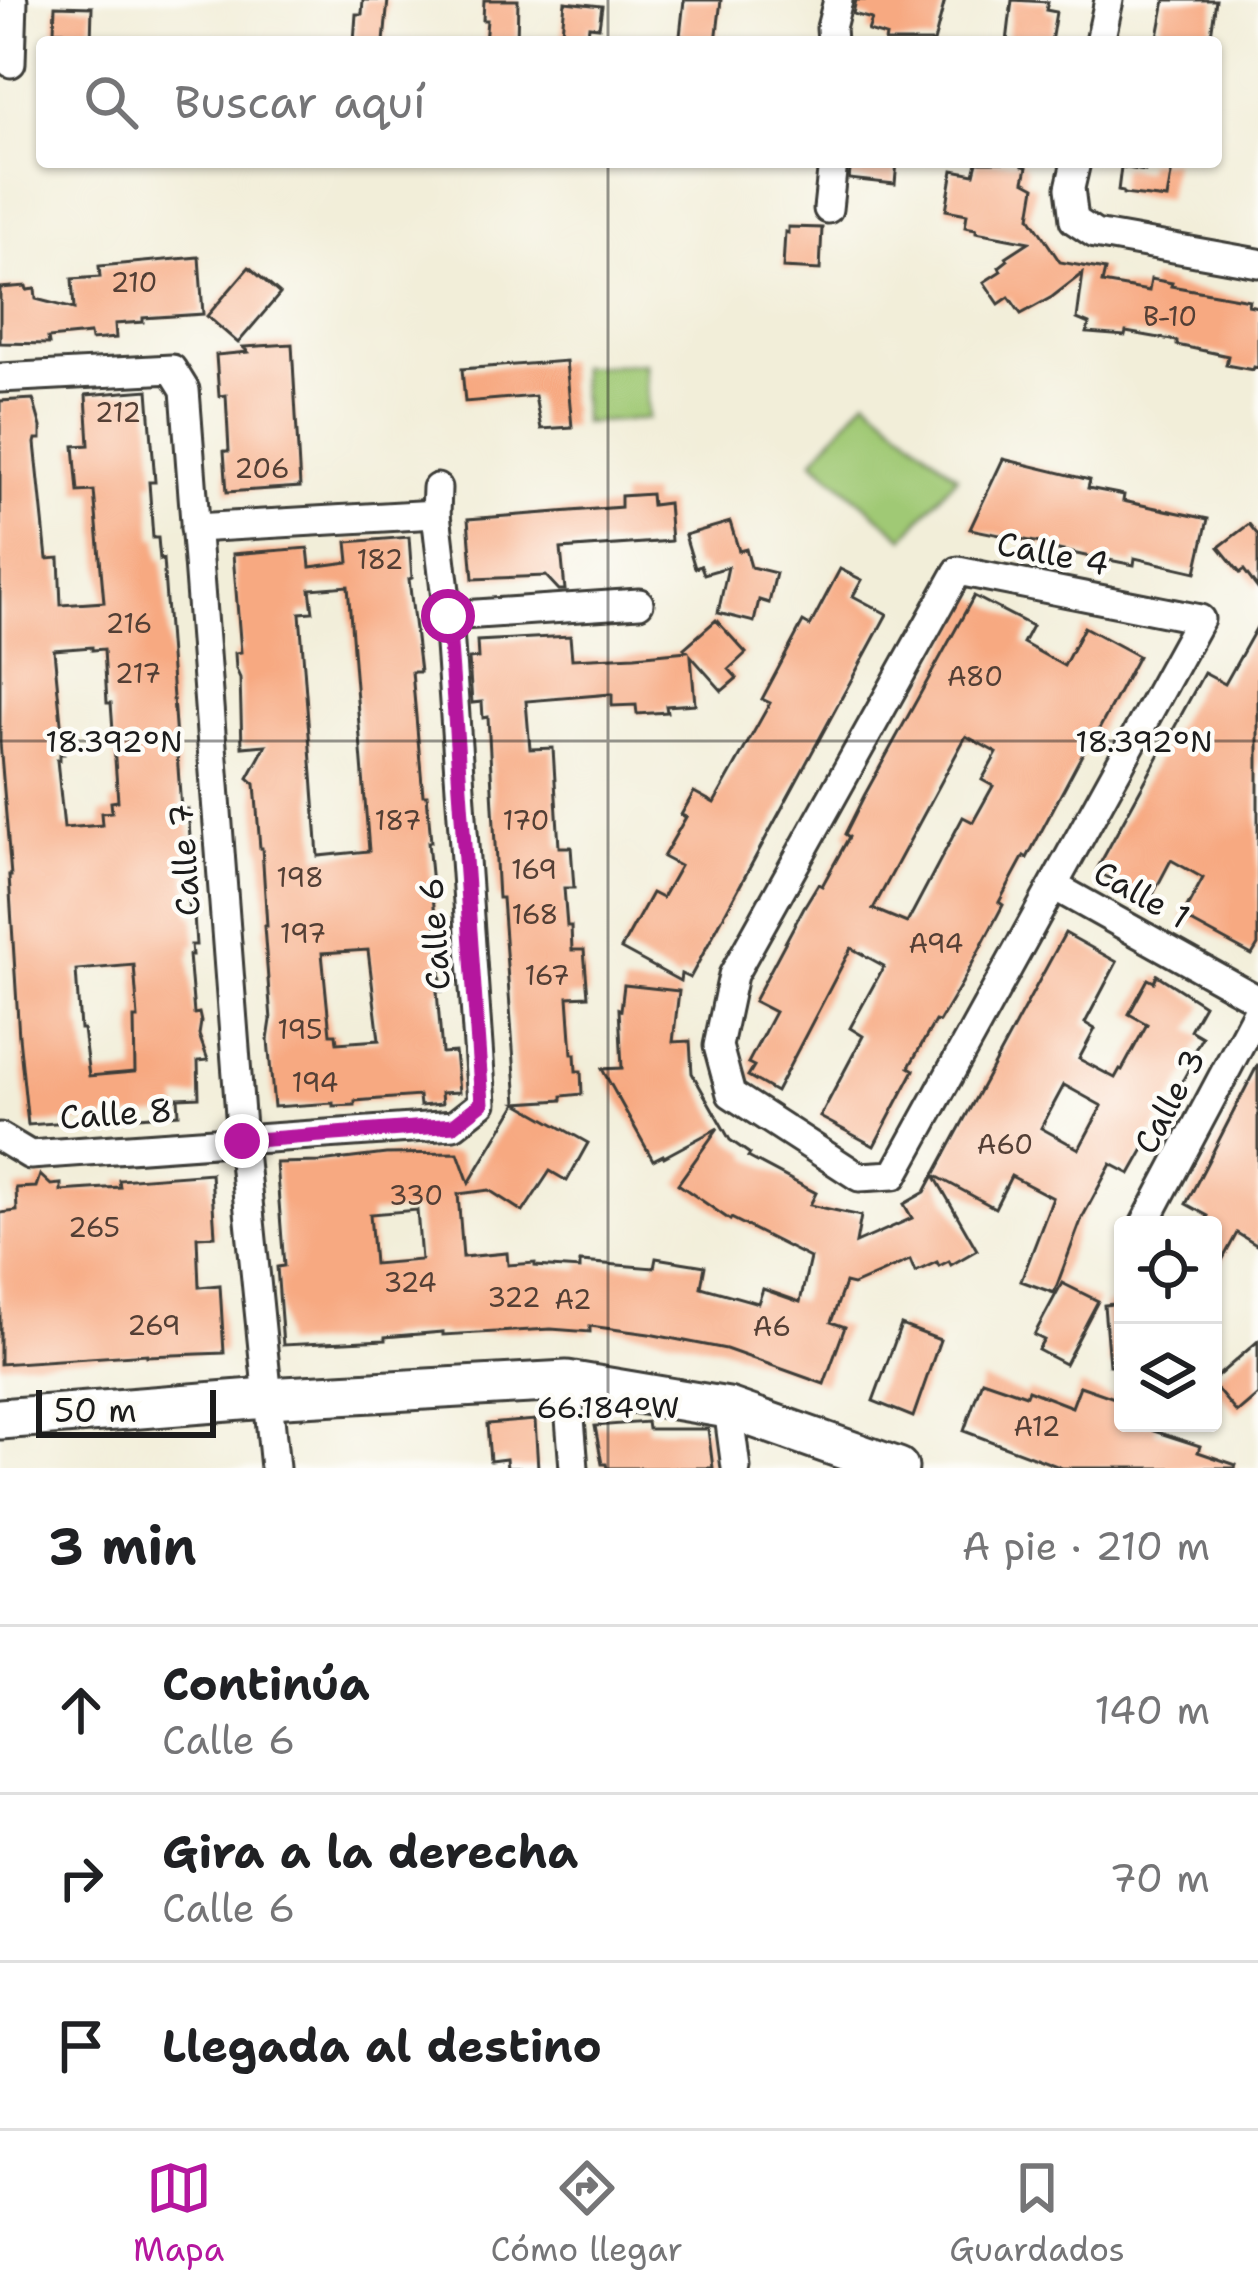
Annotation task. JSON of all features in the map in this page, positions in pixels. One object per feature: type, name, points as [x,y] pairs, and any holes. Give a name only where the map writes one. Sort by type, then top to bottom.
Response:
[{"type":"street","points":[[11,63],[13,0]]},
{"type":"street","points":[[832,36],[838,0]]},
{"type":"street","points":[[1101,36],[1109,0]]},
{"type":"street","points":[[828,209],[832,168]]},
{"type":"street","points":[[1075,168],[1070,188],[1074,220],[1095,234],[1258,263]]},
{"type":"street","name":"Calle 7","points":[[0,378],[172,369],[185,390],[242,1141],[275,1468]]},
{"type":"street","name":"Calle 6","points":[[195,528],[436,501],[448,616],[482,1103],[454,1125],[242,1141]]},
{"type":"street","name":"Calle 4","points":[[958,571],[1200,619],[1054,886],[894,1175],[859,1177],[731,1094],[718,1046],[733,975],[958,571]]},
{"type":"street","points":[[448,616],[639,603]]},
{"type":"street","name":"Calle 1","points":[[1054,886],[1258,1000]]},
{"type":"street","name":"Calle 3","points":[[1149,1216],[1258,1010]]},
{"type":"street","name":"Calle 8","points":[[0,1137],[30,1155],[242,1141]]},
{"type":"street","points":[[567,1381],[574,1468]]},
{"type":"street","points":[[0,1419],[567,1381],[728,1408],[898,1468]]},
{"type":"street","points":[[728,1408],[736,1468]]},
{"type":"green space","points":[[645,363],[648,419],[583,423],[579,367]]},
{"type":"green space","points":[[866,398],[957,476],[904,538],[813,460]]},
{"type":"building","points":[[363,0],[388,0],[385,36],[354,36],[356,14],[362,14]]},
{"type":"building","points":[[484,0],[518,0],[517,36],[486,36],[487,20],[483,20]]},
{"type":"building","points":[[684,0],[721,0],[717,36],[680,36]]},
{"type":"building","points":[[856,0],[945,0],[936,36],[886,36],[868,31],[872,19],[853,14]]},
{"type":"building","points":[[1012,0],[1048,2],[1046,10],[1056,12],[1052,36],[1008,36]]},
{"type":"building","points":[[1165,0],[1216,0],[1211,36],[1158,36]]},
{"type":"building","points":[[565,2],[602,6],[599,27],[589,26],[588,36],[562,36]]},
{"type":"building","points":[[55,6],[92,7],[91,36],[63,36],[63,31],[54,31]]},
{"type":"building","points":[[850,168],[896,168],[895,184],[849,179]]},
{"type":"building","points":[[976,168],[1027,168],[1024,181],[1035,187],[1030,217],[1060,262],[1105,270],[1102,283],[1149,291],[1151,279],[1249,300],[1248,305],[1258,307],[1258,368],[1226,365],[1228,356],[1177,345],[1177,341],[1126,332],[1125,336],[1087,333],[1089,324],[1077,319],[1083,273],[1021,314],[1009,297],[999,304],[984,282],[1001,271],[1006,257],[1029,242],[976,232],[965,227],[967,214],[946,210],[953,170],[974,174]]},
{"type":"building","points":[[1121,168],[1172,168],[1167,199],[1118,191]]},
{"type":"building","points":[[788,227],[822,228],[820,270],[783,268]]},
{"type":"building","points":[[199,257],[203,314],[115,324],[116,338],[91,340],[90,334],[48,338],[49,344],[0,343],[0,288],[26,286],[35,289],[36,299],[74,309],[72,279],[100,277],[99,266]]},
{"type":"building","points":[[249,267],[280,294],[238,343],[207,316]]},
{"type":"building","points":[[292,344],[300,487],[227,492],[226,395],[219,396],[216,355],[248,352],[243,347]]},
{"type":"building","points":[[566,361],[572,427],[541,429],[535,396],[465,402],[462,369]]},
{"type":"building","points":[[148,390],[155,482],[149,482],[153,538],[158,538],[163,559],[181,809],[188,809],[191,851],[185,851],[196,945],[191,945],[189,955],[194,1014],[199,1013],[199,1035],[208,1060],[198,1061],[199,1097],[178,1098],[179,1114],[28,1125],[0,742],[0,401],[33,399],[41,427],[41,439],[35,443],[47,559],[59,558],[61,605],[104,602],[94,491],[78,492],[74,446],[89,445],[86,395]],"holes":[[[104,649],[118,801],[111,802],[112,812],[101,813],[102,825],[64,828],[57,760],[64,754],[54,650]],[[134,965],[135,1072],[89,1076],[76,970]]]},
{"type":"building","points":[[1003,459],[1090,480],[1088,488],[1124,495],[1123,501],[1208,519],[1196,572],[1135,558],[1134,565],[1109,560],[1107,568],[1089,564],[1090,557],[1045,544],[970,529]]},
{"type":"building","points":[[651,494],[652,505],[668,503],[671,541],[561,549],[565,590],[546,576],[473,579],[468,519],[621,507],[621,496]]},
{"type":"building","points":[[730,522],[739,551],[746,549],[751,567],[776,573],[769,603],[759,600],[754,622],[718,613],[728,567],[704,574],[701,566],[695,568],[685,535]]},
{"type":"building","points":[[1249,524],[1258,535],[1258,589],[1219,547]]},
{"type":"building","points":[[409,537],[420,672],[412,672],[431,842],[442,1053],[455,1052],[459,1092],[441,1093],[442,1104],[420,1106],[419,1096],[355,1101],[355,1105],[274,1107],[262,848],[255,784],[248,778],[266,745],[242,747],[233,554],[308,548],[310,567],[349,562],[347,542]],"holes":[[[348,586],[369,851],[318,856],[300,613],[313,612],[310,589]],[[368,950],[379,1040],[337,1043],[336,1034],[330,1034],[322,953]]]},
{"type":"building","points":[[840,569],[862,580],[853,596],[887,614],[690,978],[681,974],[680,981],[621,949],[652,893],[662,898],[680,866],[663,857],[694,792],[714,803],[770,703],[762,699],[803,622],[810,626]]},
{"type":"building","points":[[974,596],[1032,626],[1023,643],[1064,666],[1084,627],[1138,656],[999,902],[1003,905],[962,983],[909,1067],[914,1070],[874,1146],[820,1117],[863,1036],[850,1028],[884,966],[851,948],[776,1092],[748,1076],[754,1066],[748,1063],[775,1012],[754,1001],[804,907],[818,884],[822,886],[849,837],[845,834]],"holes":[[[966,736],[997,753],[982,780],[993,786],[973,822],[963,817],[907,923],[873,909]]]},
{"type":"building","points":[[716,620],[746,653],[729,669],[737,678],[722,691],[691,656],[695,704],[637,714],[636,705],[612,706],[612,694],[526,701],[530,749],[553,748],[559,847],[571,847],[574,888],[564,888],[567,926],[571,926],[572,950],[584,950],[588,996],[568,997],[572,1054],[576,1071],[581,1071],[582,1094],[562,1096],[562,1100],[517,1103],[488,717],[483,718],[482,702],[472,703],[469,659],[478,658],[477,641],[570,636],[572,659],[687,651],[684,648]]},
{"type":"building","points":[[1258,625],[1258,945],[1252,955],[1182,917],[1203,878],[1171,860],[1150,900],[1096,871],[1204,673],[1225,684]]},
{"type":"building","points":[[1065,933],[1117,962],[1085,1023],[1095,1029],[1079,1059],[1115,1078],[1147,1024],[1129,1014],[1148,979],[1154,982],[1157,975],[1204,1005],[1190,1030],[1202,1037],[1189,1069],[1130,1174],[1111,1164],[1082,1218],[1054,1293],[1021,1281],[1053,1198],[1011,1176],[995,1208],[934,1175]],"holes":[[[1064,1085],[1102,1106],[1079,1149],[1041,1128]]]},
{"type":"building","points":[[624,985],[679,991],[673,1042],[690,1041],[692,1073],[730,1140],[748,1157],[816,1193],[810,1205],[861,1216],[856,1243],[912,1218],[904,1204],[925,1192],[934,1175],[977,1250],[951,1265],[937,1262],[915,1272],[910,1260],[853,1285],[845,1283],[831,1322],[845,1327],[824,1384],[726,1349],[590,1326],[590,1332],[443,1332],[283,1345],[277,1267],[284,1266],[276,1163],[458,1153],[469,1183],[517,1103],[588,1143],[567,1181],[550,1171],[523,1212],[489,1190],[458,1194],[463,1257],[507,1253],[508,1265],[580,1269],[580,1262],[654,1268],[656,1258],[705,1266],[701,1287],[758,1303],[763,1289],[800,1302],[810,1258],[730,1220],[678,1184],[718,1128],[653,1160],[602,1069],[622,1068],[619,1009]],"holes":[[[417,1210],[421,1260],[374,1264],[370,1214]]]},
{"type":"building","points":[[1258,1064],[1258,1246],[1237,1233],[1222,1260],[1222,1216],[1208,1216],[1186,1204]]},
{"type":"building","points":[[211,1173],[215,1236],[197,1237],[199,1287],[220,1285],[224,1353],[0,1364],[0,1213],[17,1211],[16,1188],[36,1187],[40,1175],[51,1185],[61,1184],[61,1191],[120,1187],[119,1180]]},
{"type":"building","points":[[1062,1283],[1098,1301],[1065,1364],[1038,1350],[1044,1340],[1034,1335]]},
{"type":"building","points":[[1114,1304],[1114,1365],[1109,1365],[1104,1305]]},
{"type":"building","points":[[901,1325],[940,1340],[913,1417],[873,1401]]},
{"type":"building","points":[[1258,1341],[1258,1395],[1237,1413],[1222,1396],[1222,1372]]},
{"type":"building","points":[[982,1380],[1026,1395],[1028,1390],[1072,1407],[1080,1386],[1114,1398],[1114,1432],[1157,1432],[1200,1446],[1198,1452],[1236,1465],[1062,1468],[964,1431]]},
{"type":"building","points":[[535,1420],[538,1468],[507,1468],[506,1459],[490,1461],[487,1424]]},
{"type":"building","points":[[647,1422],[648,1429],[708,1429],[713,1468],[607,1468],[602,1464],[595,1426]]},
{"type":"route","points":[[242,1141],[454,1125],[482,1103],[448,616]]}]
